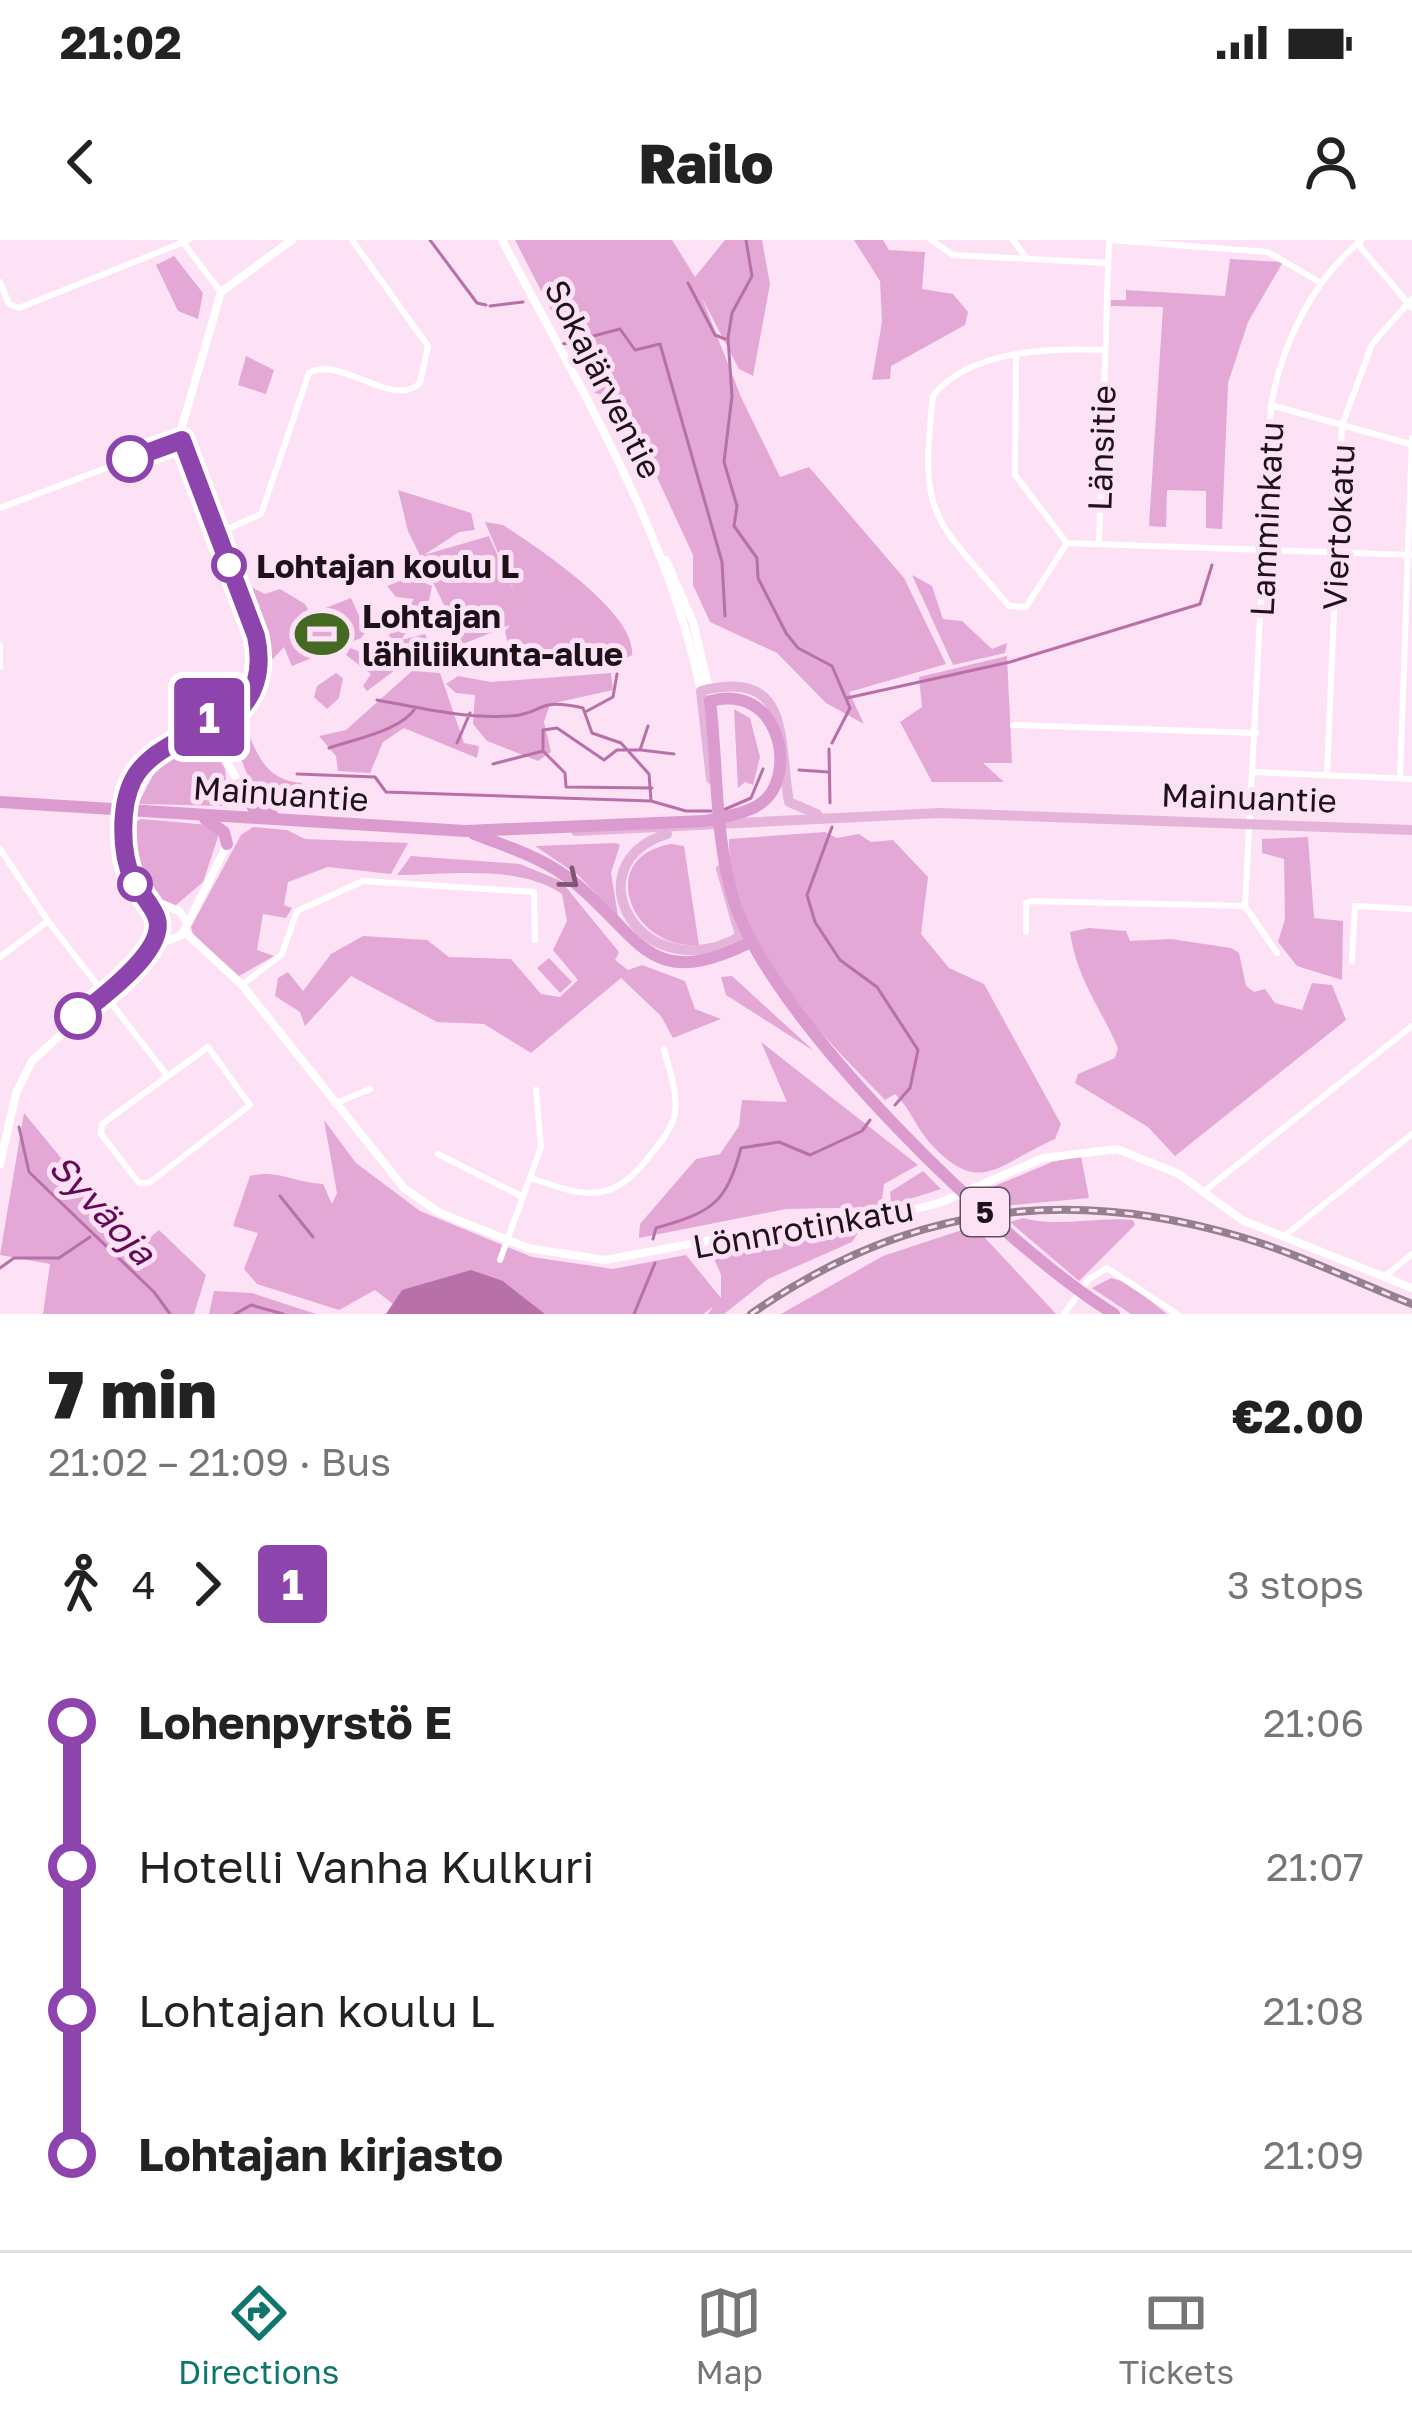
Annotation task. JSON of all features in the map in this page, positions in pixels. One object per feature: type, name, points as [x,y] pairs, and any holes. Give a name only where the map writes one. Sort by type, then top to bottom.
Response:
[{"type":"highway","name":"Sokajärventie","points":[[706,695],[720,847],[744,940]]},
{"type":"highway","points":[[706,695],[738,696],[764,710],[774,734],[777,771],[766,800],[706,821]]},
{"type":"highway","points":[[229,818],[237,809],[240,785]]},
{"type":"highway","points":[[240,785],[254,808],[298,821]]},
{"type":"highway","name":"Mainuantie","points":[[0,802],[465,831],[706,821]]},
{"type":"highway","points":[[193,814],[217,823],[227,844],[241,824],[253,818]]},
{"type":"highway","points":[[465,831],[546,862],[588,894],[633,943],[664,960],[700,960],[744,940]]},
{"type":"highway","name":"5","points":[[744,940],[785,998],[840,1062],[1013,1238],[1114,1314]]},
{"type":"main road","points":[[706,695],[741,687],[770,702],[780,717],[789,802],[817,814]]},
{"type":"main road","name":"Mainuantie","points":[[558,830],[682,829],[939,813]]},
{"type":"main road","name":"Mainuantie","points":[[706,821],[939,813],[1412,830]]},
{"type":"main road","points":[[682,829],[642,845],[626,864],[621,887],[631,921],[656,945],[684,953],[744,940]]},
{"type":"street","points":[[228,759],[228,718],[254,688],[260,656],[212,536],[182,440],[221,292],[292,240]]},
{"type":"street","points":[[212,536],[261,514],[309,374],[327,368],[400,391],[420,383],[428,346],[352,240]]},
{"type":"street","name":"Sokajärventie","points":[[502,240],[679,582],[706,695]]},
{"type":"street","points":[[931,240],[953,255],[1108,263]]},
{"type":"street","points":[[1013,240],[1026,257]]},
{"type":"street","points":[[1109,240],[1237,245],[1278,254],[1321,283]]},
{"type":"street","name":"Länsitie","points":[[1016,355],[957,376],[933,396],[928,499],[937,521],[1009,606],[1021,611],[1067,543],[1099,543],[1109,240]]},
{"type":"street","points":[[0,282],[10,306],[19,308],[185,241],[221,292]]},
{"type":"street","points":[[1358,241],[1411,303]]},
{"type":"street","name":"Lamminkatu","points":[[1245,906],[1271,405],[1290,338],[1321,283],[1358,241]]},
{"type":"street","name":"Viertokatu","points":[[1328,775],[1342,424],[1372,344],[1411,303]]},
{"type":"street","points":[[1067,543],[1015,475],[1016,355],[1105,350]]},
{"type":"street","points":[[1271,405],[1411,441],[1408,658],[1400,779]]},
{"type":"street","points":[[0,508],[182,440]]},
{"type":"street","points":[[1099,543],[1410,555]]},
{"type":"street","points":[[0,646],[0,668]]},
{"type":"street","points":[[209,730],[217,713],[228,718]]},
{"type":"street","points":[[1013,725],[1256,734]]},
{"type":"street","points":[[209,730],[240,785]]},
{"type":"street","points":[[140,962],[158,930],[158,917],[142,895],[126,857],[126,801],[143,764],[187,736],[209,730],[226,732]]},
{"type":"street","points":[[1401,734],[1412,734]]},
{"type":"street","points":[[1254,772],[1412,779]]},
{"type":"street","points":[[0,1164],[26,1070],[53,1037],[180,933],[227,844]]},
{"type":"street","points":[[0,849],[48,921],[166,1074]]},
{"type":"street","points":[[242,986],[278,959],[297,911],[363,881],[534,892],[535,940]]},
{"type":"street","points":[[142,895],[179,911],[197,898]]},
{"type":"street","points":[[1026,932],[1026,903],[1245,906],[1277,953]]},
{"type":"street","points":[[1352,962],[1355,906],[1412,909]]},
{"type":"street","points":[[158,917],[166,909]]},
{"type":"street","points":[[179,911],[180,933]]},
{"type":"street","points":[[0,957],[48,921]]},
{"type":"street","name":"Lönnrotinkatu","points":[[158,930],[180,933],[242,986],[404,1188],[440,1213],[506,1240],[574,1258],[619,1259],[757,1231],[885,1220],[942,1202],[1053,1155],[1118,1149],[1152,1159],[1231,1214],[1412,1288]]},
{"type":"street","points":[[1203,1192],[1412,1026]]},
{"type":"street","points":[[208,1047],[250,1105],[144,1190],[100,1129],[166,1074],[208,1047]]},
{"type":"street","points":[[531,1178],[592,1195],[610,1191],[637,1173],[669,1130],[676,1111],[664,1049]]},
{"type":"street","points":[[334,1104],[370,1090]]},
{"type":"street","points":[[500,1260],[542,1138],[536,1090]]},
{"type":"street","points":[[1283,1237],[1412,1134]]},
{"type":"street","points":[[438,1154],[523,1197]]},
{"type":"street","points":[[1384,1277],[1412,1254]]},
{"type":"street","points":[[1065,1311],[1100,1269],[1115,1270],[1177,1314]]},
{"type":"shaded area","points":[[515,240],[672,240],[695,277],[725,240],[762,240],[770,284],[753,376],[739,369],[702,298],[741,397],[780,477],[809,467],[904,578],[946,664],[849,692],[864,724],[826,703],[777,653],[710,622],[693,585],[693,555],[648,458],[641,450],[628,453],[610,422],[625,424],[607,397],[593,392]]},
{"type":"shaded area","points":[[854,240],[883,240],[889,250],[925,252],[922,289],[953,294],[968,312],[965,325],[891,366],[890,379],[872,380],[882,322],[880,281]]},
{"type":"shaded area","points":[[174,256],[203,293],[198,319],[178,311],[156,265]]},
{"type":"shaded area","points":[[1230,259],[1283,262],[1248,322],[1228,383],[1222,529],[1206,528],[1206,491],[1167,490],[1166,527],[1149,526],[1163,307],[1111,306],[1111,300],[1126,300],[1126,290],[1225,296]]},
{"type":"shaded area","points":[[246,356],[274,370],[266,394],[238,385]]},
{"type":"shaded area","points":[[398,490],[471,513],[475,530],[459,532],[424,555],[489,536],[517,598],[485,522],[503,525],[602,601],[629,638],[632,655],[622,661],[486,666],[509,650],[505,631],[510,625],[463,644],[408,531]]},
{"type":"shaded area","points":[[912,575],[932,586],[943,619],[962,621],[992,649],[1007,643],[1005,653],[953,665]]},
{"type":"shaded area","points":[[411,577],[432,586],[426,614],[415,618],[401,640],[425,634],[438,658],[410,659],[367,691],[363,686],[371,674],[346,655],[350,648],[374,657],[414,599],[396,597],[387,586]]},
{"type":"shaded area","name":"Lohtajan lähiliikunta-alue","points":[[251,587],[265,594],[280,589],[305,604],[309,612],[297,619],[351,598],[366,631],[361,638],[292,666],[284,647],[270,662]]},
{"type":"shaded area","points":[[1007,656],[1012,763],[983,763],[1004,782],[932,782],[900,722],[922,707],[919,677]]},
{"type":"shaded area","points":[[412,671],[440,673],[464,743],[479,746],[477,758],[404,728],[383,742],[370,773],[338,771],[336,756],[319,736],[346,730]]},
{"type":"shaded area","points":[[336,673],[343,678],[339,698],[327,709],[314,697],[317,686]]},
{"type":"shaded area","points":[[611,673],[613,690],[550,704],[544,722],[551,752],[538,761],[487,741],[473,724],[475,695],[456,693],[446,684],[458,676],[491,682]]},
{"type":"shaded area","points":[[734,709],[750,718],[760,757],[753,785],[745,782],[738,788]]},
{"type":"shaded area","points":[[249,735],[268,768],[302,783],[302,807],[272,809],[258,801],[235,744]]},
{"type":"shaded area","points":[[201,741],[209,742],[225,769],[228,806],[138,804],[160,762]]},
{"type":"shaded area","points":[[136,822],[209,825],[219,834],[203,882],[175,906],[152,893],[140,873]]},
{"type":"shaded area","points":[[253,827],[287,830],[305,839],[408,843],[391,874],[328,867],[288,882],[284,905],[292,908],[286,918],[263,914],[257,950],[274,956],[239,976],[194,937],[191,927],[241,835]]},
{"type":"shaded area","points":[[825,832],[837,838],[859,834],[871,842],[893,840],[928,877],[921,934],[949,968],[984,984],[1061,1124],[1055,1139],[989,1171],[962,1169],[929,1142],[895,1094],[885,1100],[781,983],[743,915],[729,839]]},
{"type":"shaded area","points":[[1308,837],[1314,918],[1343,921],[1342,980],[1297,966],[1278,942],[1285,919],[1284,859],[1262,853],[1262,839]]},
{"type":"shaded area","points":[[671,844],[684,846],[699,945],[675,943],[655,934],[631,902],[628,883],[633,866],[647,852]]},
{"type":"shaded area","points":[[620,845],[611,873],[618,916],[578,875],[535,846]]},
{"type":"shaded area","points":[[411,856],[520,864],[561,881],[619,952],[615,960],[628,970],[642,965],[685,981],[695,1009],[721,1019],[673,1038],[661,1016],[621,978],[531,1053],[484,1024],[437,1022],[351,976],[305,1026],[300,1012],[275,996],[278,978],[288,972],[303,991],[331,954],[363,936],[427,940],[449,957],[511,959],[541,994],[560,997],[578,980],[553,950],[567,921],[562,894],[525,878],[504,875],[397,875]]},
{"type":"shaded area","points":[[1089,928],[1126,931],[1130,941],[1171,939],[1231,948],[1239,953],[1246,986],[1254,992],[1265,989],[1275,1003],[1302,1010],[1312,983],[1332,985],[1346,1020],[1175,1156],[1148,1127],[1075,1083],[1078,1074],[1115,1058],[1118,1048],[1073,949],[1070,932]]},
{"type":"shaded area","points":[[549,958],[572,982],[560,993],[537,968]]},
{"type":"shaded area","points":[[732,976],[814,1051],[726,995],[721,977]]},
{"type":"shaded area","points":[[761,1042],[918,1165],[884,1184],[881,1207],[786,1209],[639,1238],[640,1224],[696,1159],[720,1154],[739,1126],[742,1100],[787,1102]]},
{"type":"shaded area","points":[[24,1113],[136,1249],[159,1230],[206,1275],[194,1314],[43,1314],[50,1264],[0,1255]]},
{"type":"shaded area","points":[[324,1120],[356,1163],[420,1211],[532,1257],[613,1269],[686,1255],[721,1298],[721,1275],[710,1249],[748,1240],[858,1233],[852,1242],[768,1279],[724,1314],[708,1314],[713,1307],[703,1314],[545,1314],[503,1281],[402,1290],[393,1304],[375,1290],[339,1310],[257,1284],[244,1269],[258,1233],[233,1226],[250,1176],[270,1174],[323,1184],[332,1204],[337,1193]]},
{"type":"shaded area","points":[[1081,1156],[1089,1198],[991,1207],[983,1191],[1052,1162]]},
{"type":"shaded area","points":[[923,1171],[941,1189],[891,1205],[890,1192]]},
{"type":"shaded area","points":[[1023,1218],[1133,1220],[1135,1225],[1079,1281],[1010,1222]]},
{"type":"shaded area","points":[[974,1226],[1056,1314],[781,1314],[883,1256]]},
{"type":"shaded area","points":[[471,1270],[503,1281],[545,1314],[386,1314],[402,1290]]},
{"type":"shaded area","points":[[1111,1278],[1128,1283],[1167,1314],[1131,1314],[1092,1288]]},
{"type":"shaded area","points":[[214,1291],[252,1293],[316,1314],[209,1314]]},
{"type":"waterway","points":[[430,240],[477,303],[486,305]]},
{"type":"waterway","points":[[746,240],[752,276],[732,313],[728,338],[732,396],[724,462],[737,506],[734,526],[757,558],[758,578],[786,633],[798,648],[832,666],[850,708],[832,743]]},
{"type":"waterway","points":[[688,283],[715,335],[725,339]]},
{"type":"waterway","points":[[490,306],[523,302]]},
{"type":"waterway","points":[[563,344],[620,329],[635,350],[660,344],[722,562],[725,616]]},
{"type":"waterway","points":[[847,698],[1010,662],[1200,604],[1212,565]]},
{"type":"waterway","points":[[587,711],[613,697],[617,674]]},
{"type":"waterway","points":[[377,700],[494,717],[556,704],[583,708],[592,733],[621,743],[649,774],[651,800]]},
{"type":"waterway","points":[[329,748],[389,728],[416,707]]},
{"type":"waterway","points":[[457,743],[470,713]]},
{"type":"waterway","points":[[543,749],[543,730],[557,728],[604,760],[617,750],[640,750],[648,726]]},
{"type":"waterway","points":[[829,749],[830,803]]},
{"type":"waterway","points":[[641,750],[674,754]]},
{"type":"waterway","points":[[493,764],[543,751],[565,773],[566,787],[652,788]]},
{"type":"waterway","points":[[721,811],[751,798],[763,769]]},
{"type":"waterway","points":[[799,770],[828,772]]},
{"type":"waterway","points":[[297,774],[375,777],[386,792],[651,801],[686,811],[711,811]]},
{"type":"waterway","points":[[832,827],[807,895],[815,922],[840,960],[877,987],[918,1050],[910,1088],[895,1105]]},
{"type":"waterway","points":[[653,1239],[656,1228],[691,1217],[714,1203],[729,1182],[741,1148],[779,1142],[810,1155],[862,1131],[870,1120]]},
{"type":"waterway","name":"Syväoja","points":[[19,1127],[29,1172],[154,1292],[170,1314]]},
{"type":"waterway","points":[[280,1196],[313,1237]]},
{"type":"waterway","points":[[0,1268],[14,1258],[59,1258],[90,1237]]},
{"type":"waterway","points":[[634,1314],[655,1263]]},
{"type":"waterway","points":[[235,1314],[251,1305],[283,1314]]},
{"type":"railway","points":[[751,1314],[867,1249],[926,1229],[1048,1210],[1111,1212],[1241,1237],[1412,1304]]},
{"type":"bus line","name":"1","points":[[78,1016],[140,962],[158,930],[158,917],[134,882],[126,857],[130,786],[143,764],[160,749],[187,736],[210,716],[220,713],[228,718],[242,708],[254,688],[260,656],[182,440],[130,459]]},
{"type":"place","name":"Lohtajan koulu L","points":[[229,565]]},
{"type":"place","name":"Lohtajan lähiliikunta-alue","points":[[322,634]]}]
